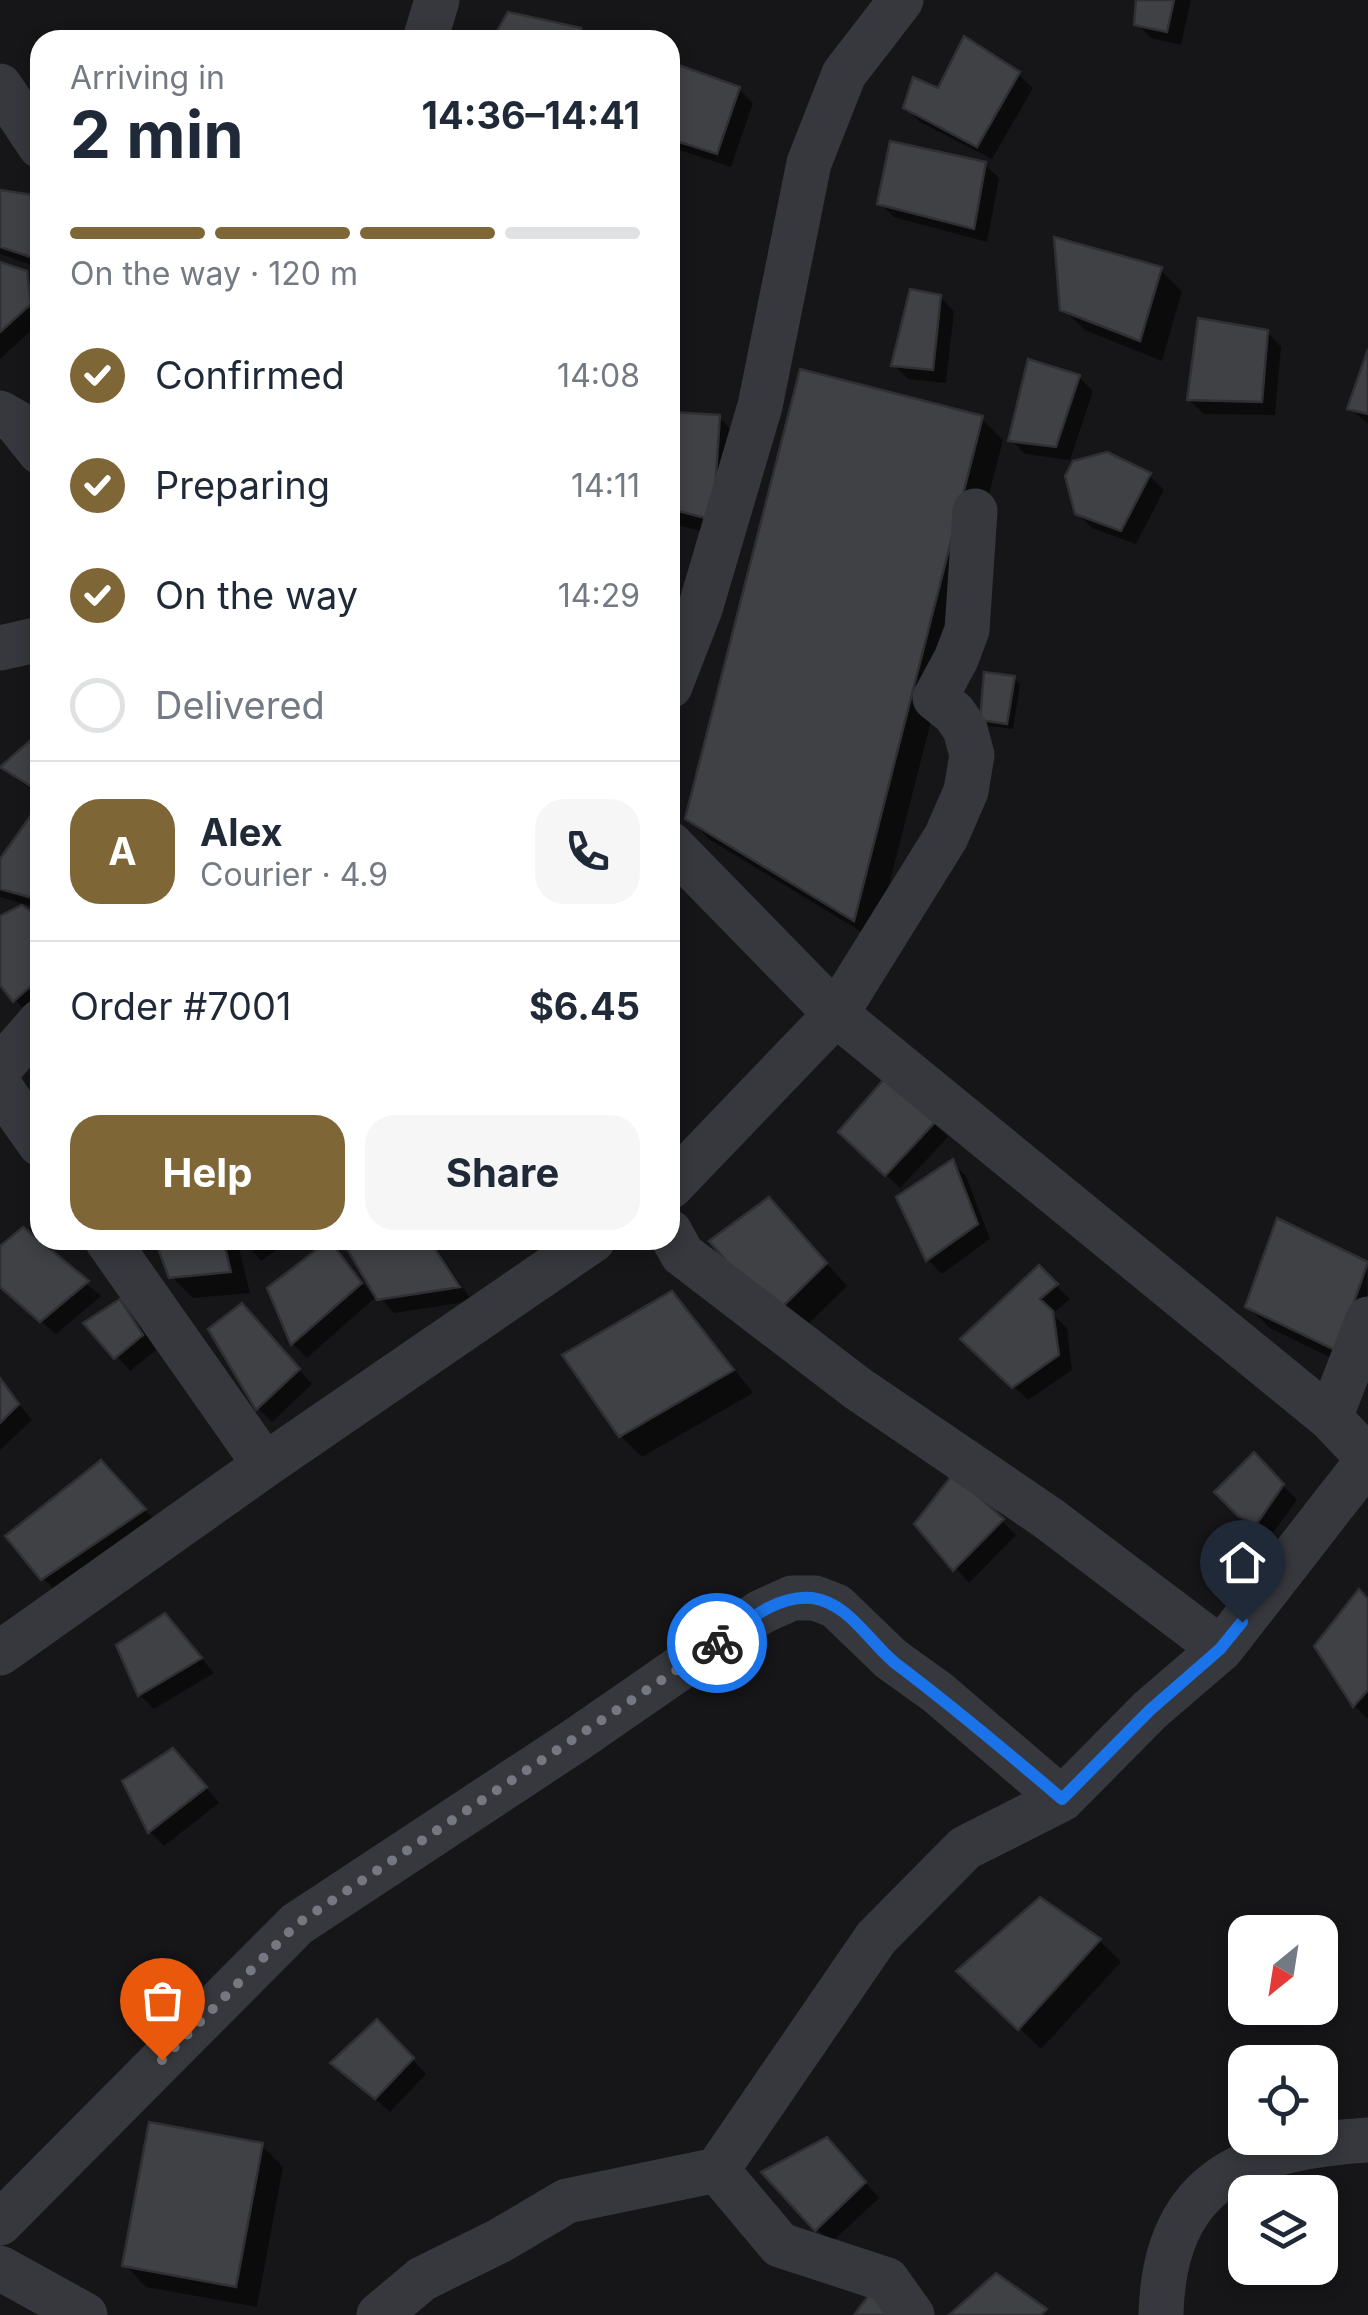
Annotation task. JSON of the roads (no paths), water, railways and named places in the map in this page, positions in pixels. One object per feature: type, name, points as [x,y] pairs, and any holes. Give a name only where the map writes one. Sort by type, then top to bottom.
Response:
[{"type":"street","points":[[428,30],[437,0]]},
{"type":"street","points":[[680,660],[700,609],[760,406],[810,163],[844,74],[901,0]]},
{"type":"street","points":[[0,86],[30,131]]},
{"type":"street","points":[[0,413],[16,422],[30,440]]},
{"type":"street","points":[[680,1187],[836,1014],[946,838],[966,791],[972,755],[965,730],[954,713],[935,698],[967,630],[975,511]]},
{"type":"street","points":[[0,648],[30,641]]},
{"type":"street","points":[[379,2315],[422,2279],[499,2241],[567,2201],[717,2170],[876,1938],[964,1848],[1062,1799],[1150,1710],[1220,1649],[1368,1459],[1330,1418],[836,1014],[680,854]]},
{"type":"street","points":[[0,1068],[30,1034]]},
{"type":"street","points":[[0,1087],[30,1130]]},
{"type":"street","points":[[114,1250],[265,1465]]},
{"type":"street","points":[[0,1653],[578,1250]]},
{"type":"street","points":[[680,1250],[857,1388],[1048,1518],[1220,1649]]},
{"type":"street","points":[[1330,1418],[1368,1319]]},
{"type":"street","points":[[0,2223],[297,1924],[761,1612],[792,1598],[815,1598],[836,1606],[891,1660],[937,1692],[1062,1799]]},
{"type":"street","points":[[1161,2315],[1168,2252],[1180,2223],[1219,2178],[1291,2150],[1368,2140]]},
{"type":"street","points":[[717,2170],[780,2246],[888,2280],[912,2315]]},
{"type":"street","points":[[0,2268],[85,2315]]}]
